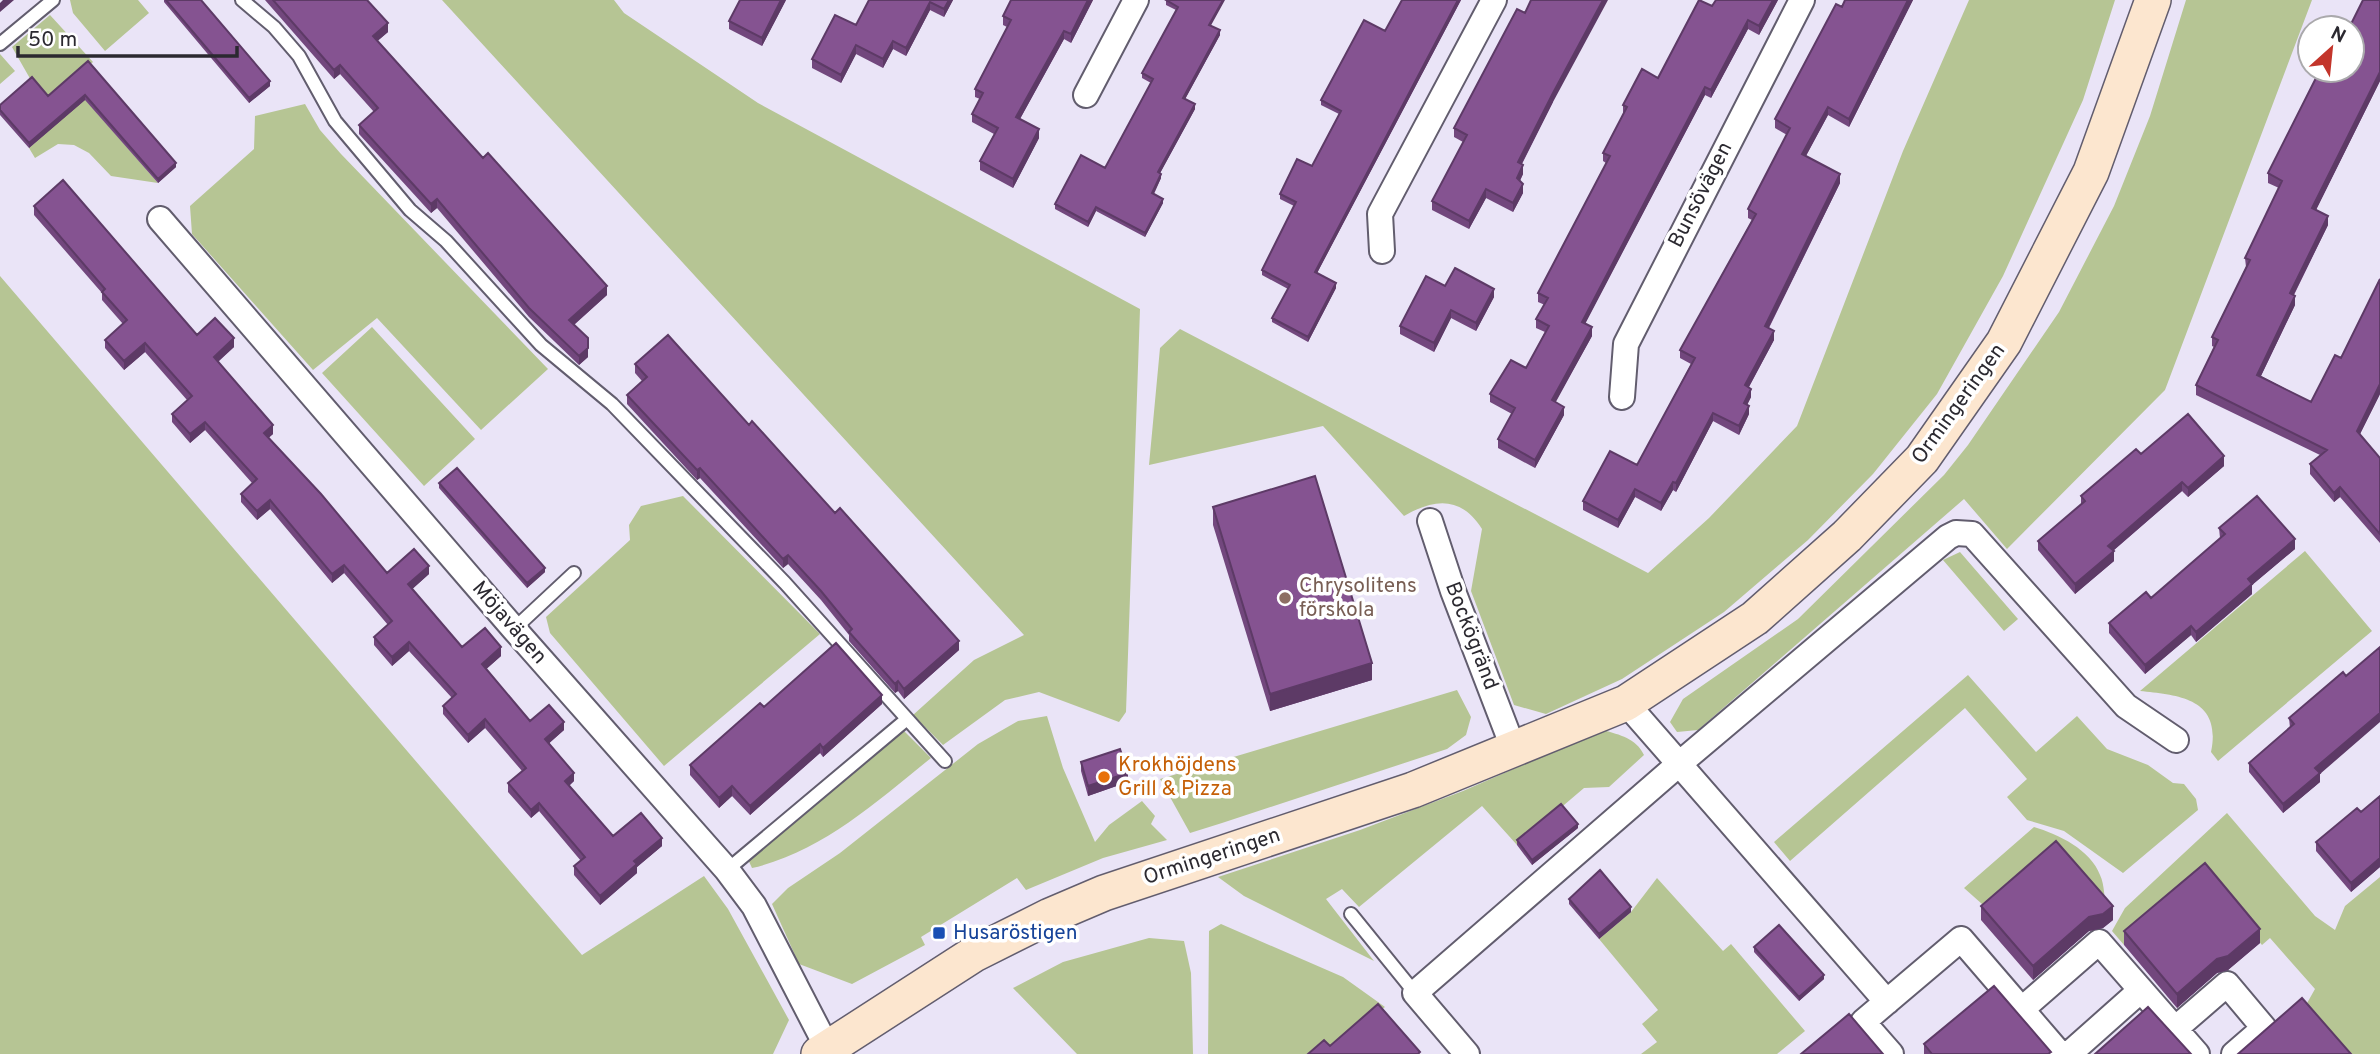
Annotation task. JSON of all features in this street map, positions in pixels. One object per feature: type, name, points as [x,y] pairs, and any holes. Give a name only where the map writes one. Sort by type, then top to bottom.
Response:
[{"type":"street","points":[[1086,96],[1136,0]]},
{"type":"street","points":[[1382,251],[1380,214],[1494,0]]},
{"type":"street","name":"Bunsövägen","points":[[1622,397],[1626,344],[1802,0]]},
{"type":"street","name":"Ormingeringen","points":[[833,1049],[974,954],[1104,893],[1413,790],[1626,703],[1755,618],[1847,536],[1922,459],[2004,342],[2059,239],[2117,107],[2153,0]]},
{"type":"street","name":"Möjavägen","points":[[160,219],[514,629],[727,870],[754,906],[833,1049]]},
{"type":"street","name":"Bockögränd","points":[[1430,521],[1453,591],[1514,750]]},
{"type":"street","points":[[1467,1054],[1415,993],[1942,541],[1965,533],[1972,534],[2126,706],[2176,740]]},
{"type":"street","points":[[1626,703],[1887,1002]]},
{"type":"street","points":[[1891,1054],[1863,1021],[1961,939],[2060,1054]]},
{"type":"street","points":[[2022,1009],[2099,942],[2197,1054]]},
{"type":"street","points":[[2175,1029],[2227,984],[2264,1028],[2234,1054]]},
{"type":"street","points":[[2069,1054],[2141,990]]},
{"type":"lane","points":[[0,44],[53,0]]},
{"type":"lane","points":[[242,0],[274,27],[299,56],[335,121],[410,210],[446,241],[541,345],[612,404],[785,583],[945,761]]},
{"type":"lane","points":[[514,629],[574,573]]},
{"type":"lane","points":[[727,870],[907,719]]},
{"type":"lane","points":[[1351,914],[1415,993]]},
{"type":"green space","points":[[70,0],[138,0],[149,13],[105,51],[73,13]]},
{"type":"green space","points":[[442,0],[614,0],[624,13],[758,103],[1140,309],[1126,712],[1119,722],[1039,692],[1005,700],[943,745],[913,715],[974,660],[1024,635]]},
{"type":"green space","points":[[1969,0],[2115,0],[2083,100],[2003,276],[1937,394],[1873,474],[1808,540],[1724,612],[1622,679],[1546,714],[1514,705],[1471,591],[1482,529],[1465,511],[1447,503],[1426,506],[1404,516],[1323,426],[1149,465],[1160,348],[1180,329],[1648,573],[1709,518],[1797,426],[1903,151]]},
{"type":"green space","points":[[2186,0],[2312,0],[2307,14],[2296,14],[2296,42],[2165,390],[2007,549],[1964,499],[1698,730],[1677,732],[1670,722],[1683,699],[1798,619],[1944,475],[1968,445],[2059,312],[2114,206],[2150,116]]},
{"type":"green space","points":[[50,15],[93,62],[70,82],[158,183],[111,176],[89,153],[74,145],[58,144],[35,158],[29,148],[63,118],[32,82],[12,47]]},
{"type":"green space","points":[[0,54],[15,71],[0,84]]},
{"type":"green space","points":[[305,104],[320,130],[341,154],[548,369],[481,430],[377,318],[313,370],[192,234],[190,206],[254,149],[255,116]]},
{"type":"green space","points":[[0,276],[582,955],[704,876],[728,909],[789,1020],[773,1054],[0,1054]]},
{"type":"green space","points":[[372,327],[475,439],[424,486],[322,373]]},
{"type":"green space","points":[[683,496],[820,634],[664,766],[550,633],[546,617],[630,540],[629,525],[641,506]]},
{"type":"green space","points":[[2305,551],[2372,631],[2218,761],[2211,752],[2213,734],[2204,710],[2183,698],[2140,691]]},
{"type":"green space","points":[[1960,552],[2018,619],[2004,631],[1943,560]]},
{"type":"green space","points":[[1968,675],[2036,752],[2077,716],[2107,749],[2148,765],[2173,783],[2184,784],[2196,799],[2198,810],[2123,873],[2064,831],[2027,820],[2007,797],[2027,779],[1965,708],[1790,861],[1774,842]]},
{"type":"green space","points":[[1457,690],[1471,717],[1466,735],[1447,749],[1190,833],[1160,779]]},
{"type":"green space","points":[[1047,716],[1063,768],[1095,842],[1109,825],[1142,801],[1155,816],[1151,824],[1167,840],[1103,858],[1026,890],[1017,878],[921,937],[925,945],[852,984],[799,964],[772,904],[788,888],[840,853],[978,744],[1018,721]]},
{"type":"green space","points":[[899,726],[931,758],[869,808],[825,838],[778,860],[752,868],[745,853]]},
{"type":"green space","points":[[1603,730],[1632,741],[1644,755],[1609,787],[1584,788],[1517,845],[1482,806],[1359,907],[1342,889],[1326,899],[1374,961],[1244,896],[1218,877],[1360,830],[1463,791]]},
{"type":"green space","points":[[2227,813],[2315,916],[2335,930],[2345,906],[2380,877],[2380,1054],[2339,1054],[2302,1012],[2315,989],[2270,938],[2262,945],[2205,877],[2124,945],[2112,931],[2125,908]]},
{"type":"green space","points":[[2034,827],[2073,844],[2096,866],[2102,879],[2107,913],[1991,912],[1964,888]]},
{"type":"green space","points":[[1657,878],[1723,951],[1731,944],[1805,1031],[1777,1054],[1641,1054],[1657,1042],[1642,1024],[1658,1010],[1599,939],[1631,912]]},
{"type":"green space","points":[[1221,924],[1343,977],[1385,1007],[1319,1054],[1208,1054],[1209,931]]},
{"type":"green space","points":[[1149,938],[1184,941],[1191,973],[1193,1054],[1077,1054],[1013,988],[1063,962]]},
{"type":"building","points":[[166,0],[201,0],[270,81],[249,98]]},
{"type":"building","points":[[273,0],[367,0],[388,23],[373,36],[483,158],[488,153],[607,286],[569,320],[588,338],[588,348],[579,356],[529,308],[437,199],[431,204],[359,125],[378,108],[340,65],[334,70]]},
{"type":"building","points":[[740,0],[781,0],[762,38],[729,21]]},
{"type":"building","points":[[869,0],[949,0],[944,9],[930,2],[906,48],[893,41],[883,59],[856,45],[841,75],[812,59],[835,15],[856,25]]},
{"type":"building","points":[[1011,0],[1088,0],[1071,34],[1064,31],[1016,117],[1039,129],[1013,179],[980,161],[998,128],[972,114],[983,93],[975,89],[1011,20],[1003,16]]},
{"type":"building","points":[[1166,0],[1223,0],[1209,25],[1220,30],[1183,98],[1195,104],[1158,172],[1161,174],[1152,193],[1163,199],[1145,233],[1096,207],[1088,222],[1055,204],[1081,155],[1105,168],[1153,79],[1142,73],[1178,7]]},
{"type":"building","points":[[1402,0],[1458,0],[1315,272],[1336,283],[1308,337],[1272,318],[1290,285],[1262,270],[1296,202],[1280,194],[1297,159],[1312,166],[1341,111],[1321,100],[1364,20],[1385,31]]},
{"type":"building","points":[[1531,0],[1603,0],[1518,162],[1523,165],[1517,178],[1523,184],[1513,203],[1486,189],[1469,221],[1432,201],[1467,135],[1454,128],[1517,9],[1525,13]]},
{"type":"building","points":[[1699,0],[1712,6],[1716,0],[1773,0],[1759,26],[1748,20],[1711,90],[1705,87],[1582,322],[1592,327],[1552,400],[1564,407],[1535,460],[1498,439],[1515,408],[1490,394],[1511,360],[1526,368],[1549,326],[1536,319],[1548,298],[1538,293],[1610,156],[1603,153],[1627,107],[1623,105],[1642,69],[1658,78]]},
{"type":"building","points":[[1845,0],[1908,0],[1849,119],[1828,107],[1802,154],[1840,174],[1765,326],[1774,331],[1745,385],[1751,389],[1744,403],[1749,406],[1739,426],[1713,413],[1676,483],[1673,482],[1661,503],[1635,489],[1618,520],[1583,501],[1610,451],[1637,465],[1695,358],[1680,350],[1756,214],[1748,209],[1790,128],[1775,119],[1836,4],[1842,7]]},
{"type":"building","points":[[2363,0],[2380,0],[2380,72],[2312,208],[2328,216],[2290,293],[2295,296],[2257,375],[2311,402],[2335,355],[2341,358],[2380,279],[2380,384],[2357,431],[2380,458],[2380,534],[2340,487],[2334,493],[2310,464],[2327,450],[2196,385],[2218,340],[2212,337],[2250,260],[2245,258],[2282,181],[2268,173],[2313,84],[2366,84],[2366,14],[2356,14]]},
{"type":"building","points":[[88,61],[176,163],[158,179],[85,95],[29,143],[0,110],[0,105],[32,77],[48,96]]},
{"type":"building","points":[[63,180],[197,335],[215,318],[234,338],[214,357],[273,425],[264,433],[321,494],[387,573],[414,549],[429,566],[408,584],[462,647],[485,628],[501,647],[482,664],[530,721],[549,705],[564,722],[545,739],[574,773],[565,781],[613,836],[641,813],[662,838],[634,861],[637,864],[600,896],[574,866],[585,857],[539,803],[531,810],[508,783],[526,768],[485,719],[468,735],[443,706],[456,694],[409,642],[392,657],[374,637],[392,621],[344,565],[332,574],[270,500],[257,511],[241,494],[257,479],[205,422],[190,434],[172,414],[192,396],[145,343],[124,361],[105,340],[127,320],[102,292],[105,289],[34,206]]},
{"type":"building","points":[[1455,268],[1494,289],[1476,323],[1451,310],[1434,343],[1400,326],[1426,276],[1445,286]]},
{"type":"building","points":[[668,335],[749,425],[752,421],[835,513],[840,508],[959,641],[904,689],[898,681],[895,684],[849,632],[852,629],[788,555],[783,559],[700,468],[697,470],[627,395],[647,377],[635,364]]},
{"type":"building","points":[[2188,414],[2224,456],[2188,488],[2182,482],[2108,546],[2114,551],[2075,584],[2038,541],[2085,501],[2081,496],[2136,449],[2141,454]]},
{"type":"building","points":[[457,468],[545,568],[527,583],[439,483]]},
{"type":"building","points":[[1315,476],[1372,663],[1270,694],[1213,507]]},
{"type":"building","points":[[2257,496],[2295,539],[2248,579],[2252,584],[2196,632],[2191,626],[2145,665],[2109,623],[2146,592],[2151,598],[2225,534],[2219,528]]},
{"type":"building","points":[[836,643],[882,695],[823,748],[820,744],[750,806],[732,786],[719,798],[690,765],[760,703],[764,707]]},
{"type":"building","points":[[2380,647],[2380,713],[2315,768],[2320,773],[2283,804],[2249,763],[2294,724],[2289,718],[2343,672],[2346,676]]},
{"type":"building","name":"Krokhöjdens Grill & Pizza","points":[[1120,749],[1128,773],[1088,786],[1081,762]]},
{"type":"building","points":[[2380,796],[2380,858],[2351,883],[2316,842],[2357,808],[2361,812]]},
{"type":"building","points":[[1561,804],[1578,824],[1532,860],[1517,840]]},
{"type":"building","points":[[2056,841],[2113,906],[2103,914],[2089,917],[2033,966],[1981,906]]},
{"type":"building","points":[[2205,863],[2260,929],[2228,956],[2217,959],[2177,994],[2124,931]]},
{"type":"building","points":[[1600,870],[1631,907],[1599,934],[1569,899]]},
{"type":"building","points":[[1779,925],[1824,975],[1799,997],[1754,947]]},
{"type":"building","points":[[1994,986],[2051,1052],[1932,1054],[1924,1044]]},
{"type":"building","points":[[2302,998],[2351,1054],[2238,1054]]},
{"type":"building","points":[[1378,1004],[1420,1052],[1418,1054],[1308,1054],[1324,1040],[1330,1046]]},
{"type":"building","points":[[2148,1007],[2191,1054],[2095,1054]]},
{"type":"building","points":[[1849,1014],[1883,1054],[1801,1054]]},
{"type":"place","name":"Chrysolitens förskola","points":[[1285,598]]},
{"type":"place","name":"Krokhöjdens Grill & Pizza","points":[[1104,777]]},
{"type":"place","name":"Husaröstigen","points":[[939,933]]}]
